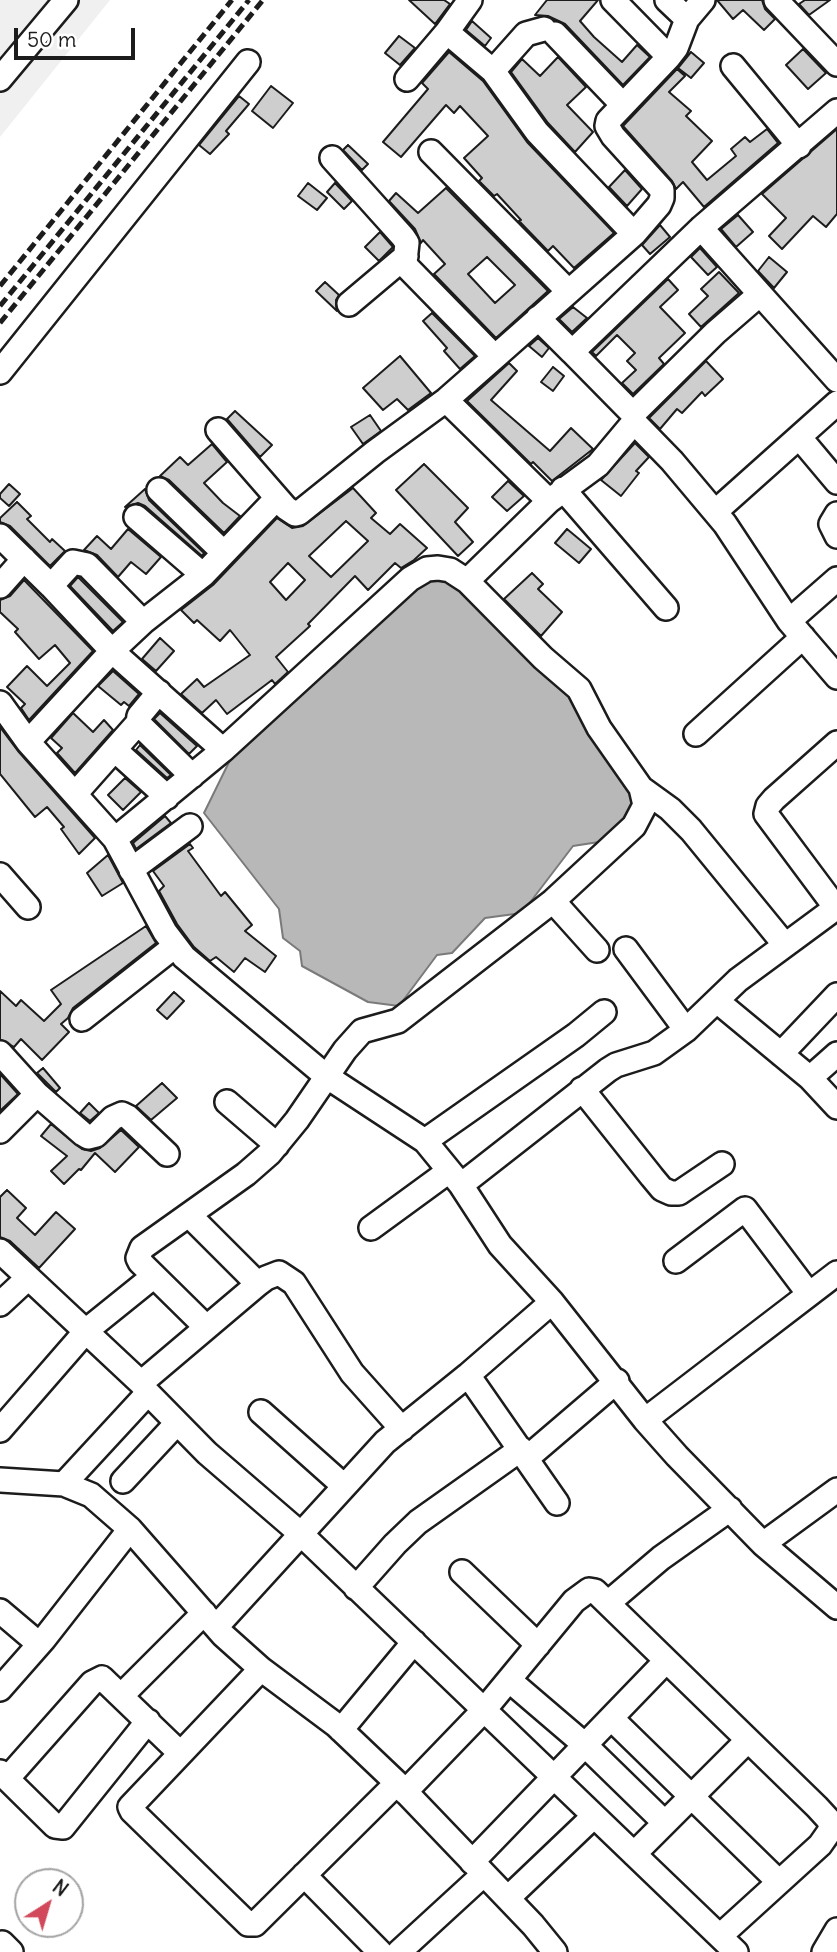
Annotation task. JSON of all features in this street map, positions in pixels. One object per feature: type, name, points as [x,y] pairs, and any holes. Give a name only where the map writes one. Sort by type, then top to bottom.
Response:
[{"type":"street","points":[[0,79],[66,0]]},
{"type":"street","points":[[407,79],[470,0]]},
{"type":"street","points":[[613,0],[669,57]]},
{"type":"street","points":[[667,0],[687,19]]},
{"type":"street","points":[[218,430],[290,512],[299,513],[446,400],[495,357],[634,234],[659,205],[662,190],[609,130],[608,121],[669,57],[676,48],[687,19],[704,0]]},
{"type":"street","points":[[776,0],[837,64]]},
{"type":"street","points":[[493,71],[526,34],[549,31],[623,105]]},
{"type":"street","points":[[447,32],[493,71],[537,132],[634,234]]},
{"type":"street","points":[[0,372],[248,62]]},
{"type":"street","points":[[733,65],[799,146]]},
{"type":"street","points":[[572,352],[701,228],[837,111]]},
{"type":"street","points":[[431,152],[568,291]]},
{"type":"street","points":[[332,158],[403,237],[407,243],[407,267],[495,357]]},
{"type":"street","points":[[701,228],[837,380]]},
{"type":"street","points":[[349,304],[406,256]]},
{"type":"street","points":[[467,581],[556,495],[598,465],[633,418],[715,333],[760,293]]},
{"type":"street","points":[[538,318],[673,461],[715,512],[796,629],[837,677]]},
{"type":"street","points":[[446,400],[556,495],[666,608]]},
{"type":"street","points":[[715,512],[837,403]]},
{"type":"street","points":[[800,438],[837,482]]},
{"type":"street","points":[[159,490],[224,553]]},
{"type":"street","points":[[28,743],[111,652],[143,622],[203,575],[277,498]]},
{"type":"street","points":[[837,514],[831,524],[837,536]]},
{"type":"street","points":[[136,517],[203,575]]},
{"type":"street","points":[[0,536],[51,586],[111,652],[223,750]]},
{"type":"street","points":[[0,586],[24,559]]},
{"type":"street","points":[[51,586],[73,562],[87,565],[143,622]]},
{"type":"street","points":[[115,839],[223,750],[410,579],[427,569],[438,568],[450,570],[467,581],[543,659],[579,689],[599,728],[641,788],[670,809],[691,830],[785,945]]},
{"type":"street","points":[[696,734],[796,629],[837,579]]},
{"type":"street","points":[[75,794],[138,723],[139,716],[159,692]]},
{"type":"street","points":[[0,703],[28,743],[115,839],[175,946],[194,967],[326,1076],[425,1141],[455,1178],[500,1245],[552,1302],[617,1381],[645,1420],[763,1544],[835,1603]]},
{"type":"street","points":[[138,723],[192,776]]},
{"type":"street","points":[[371,1228],[455,1178],[616,1065],[644,1058],[686,1030],[738,979],[836,908],[766,814],[774,799],[837,743]]},
{"type":"street","points":[[115,750],[167,797]]},
{"type":"street","points":[[206,1327],[140,1262],[139,1252],[147,1243],[246,1174],[276,1145],[297,1120],[345,1050],[362,1031],[398,1021],[553,901],[634,826],[645,805],[641,788]]},
{"type":"street","points":[[131,870],[190,826]]},
{"type":"street","points":[[0,875],[29,907]]},
{"type":"street","points":[[553,901],[597,950]]},
{"type":"street","points":[[82,1019],[175,946]]},
{"type":"street","points":[[626,949],[686,1030]]},
{"type":"street","points":[[781,1054],[837,995]]},
{"type":"street","points":[[717,1001],[810,1078],[837,1107]]},
{"type":"street","points":[[425,1141],[576,1035],[604,1012]]},
{"type":"street","points":[[0,1053],[37,1094],[74,1128],[88,1137],[96,1135],[118,1115],[128,1117],[167,1154]]},
{"type":"street","points":[[810,1078],[837,1054]]},
{"type":"street","points":[[582,1089],[662,1189],[679,1194],[722,1164]]},
{"type":"street","points":[[0,1131],[37,1094]]},
{"type":"street","points":[[228,1101],[276,1145]]},
{"type":"street","points":[[676,1261],[745,1209],[809,1294]]},
{"type":"street","points":[[189,1215],[258,1284]]},
{"type":"street","points":[[0,1251],[87,1330],[206,1453],[301,1534],[415,1642],[484,1710],[554,1778],[728,1944],[779,1882],[820,1845],[832,1828],[817,1807],[608,1603],[595,1591],[589,1590],[583,1592],[484,1710],[304,1875],[255,1924],[250,1925],[132,1811],[132,1803],[261,1670]]},
{"type":"street","points":[[64,1484],[145,1388],[206,1327],[258,1284],[279,1273],[294,1283],[352,1373],[402,1429]]},
{"type":"street","points":[[645,1420],[837,1273]]},
{"type":"street","points":[[0,1430],[87,1330],[154,1276]]},
{"type":"street","points":[[0,1304],[28,1278]]},
{"type":"street","points":[[121,1695],[210,1620],[301,1534],[385,1442],[552,1302]]},
{"type":"street","points":[[468,1375],[557,1503]]},
{"type":"street","points":[[356,1588],[418,1522],[524,1453],[617,1381]]},
{"type":"street","points":[[261,1412],[344,1486]]},
{"type":"street","points":[[122,1481],[177,1423]]},
{"type":"street","points":[[0,1480],[64,1484],[91,1495],[130,1529],[210,1620],[261,1670],[310,1704],[341,1730],[401,1788],[508,1898],[549,1950]]},
{"type":"street","points":[[763,1544],[837,1490]]},
{"type":"street","points":[[608,1603],[651,1565],[730,1509]]},
{"type":"street","points":[[0,1689],[130,1529]]},
{"type":"street","points":[[462,1573],[538,1645]]},
{"type":"street","points":[[0,1611],[39,1644]]},
{"type":"street","points":[[341,1730],[415,1642]]},
{"type":"street","points":[[399,1952],[478,1868],[554,1778],[666,1661]]},
{"type":"street","points":[[148,1721],[63,1827],[55,1826],[3,1775],[95,1681],[102,1678],[121,1695],[148,1721],[180,1752]]},
{"type":"street","points":[[509,1680],[585,1745],[665,1823]]},
{"type":"street","points":[[611,1718],[779,1882]]},
{"type":"street","points":[[634,1854],[747,1741]]},
{"type":"street","points":[[508,1898],[594,1815]]},
{"type":"street","points":[[304,1875],[380,1952]]},
{"type":"street","points":[[824,1952],[837,1930]]},
{"type":"shaded area","points":[[0,0],[110,0],[0,137]]},
{"type":"shaded area","points":[[413,580],[459,581],[574,694],[625,785],[642,798],[618,839],[573,846],[522,913],[485,918],[452,953],[437,955],[399,1006],[368,1002],[302,966],[300,951],[283,938],[279,909],[204,813],[233,754],[254,738],[286,695],[335,666]]},
{"type":"building","points":[[409,0],[444,0],[450,4],[435,24]]},
{"type":"building","points":[[547,0],[598,0],[580,21],[594,37],[622,62],[637,45],[650,57],[623,85],[565,24],[548,16],[535,15]]},
{"type":"building","points":[[717,0],[762,0],[765,9],[775,19],[764,30],[743,10],[733,19]]},
{"type":"building","points":[[805,0],[830,0],[809,15],[799,4]]},
{"type":"building","points":[[472,21],[491,38],[485,46],[466,30]]},
{"type":"building","points":[[399,36],[415,48],[400,65],[385,53]]},
{"type":"building","points":[[803,49],[826,73],[808,89],[786,65]]},
{"type":"building","points":[[449,52],[483,81],[527,142],[614,233],[574,268],[553,246],[548,251],[497,194],[494,196],[479,181],[482,178],[464,158],[488,136],[460,106],[454,113],[446,105],[401,157],[383,142],[428,89],[422,83]]},
{"type":"building","points":[[691,52],[704,63],[691,78],[678,68]]},
{"type":"building","points":[[558,57],[586,87],[567,105],[593,132],[575,152],[548,123],[511,72],[522,59],[540,76]]},
{"type":"building","points":[[677,69],[685,76],[669,92],[691,111],[686,116],[712,141],[692,162],[707,180],[736,156],[731,149],[745,137],[750,142],[767,129],[778,143],[704,207],[683,182],[676,189],[623,126]]},
{"type":"building","points":[[271,86],[293,103],[273,128],[252,111]]},
{"type":"building","points":[[239,96],[249,104],[226,131],[229,134],[210,154],[199,145]]},
{"type":"building","points":[[837,129],[837,214],[826,227],[813,216],[782,249],[769,236],[786,218],[762,194]]},
{"type":"building","points":[[348,145],[368,164],[362,170],[343,150]]},
{"type":"building","points":[[625,170],[642,189],[627,206],[609,187]]},
{"type":"building","points":[[308,183],[327,198],[317,210],[298,196]]},
{"type":"building","points":[[335,183],[352,201],[344,209],[327,192]]},
{"type":"building","points":[[446,188],[548,291],[496,338],[434,274],[445,264],[423,240],[421,243],[415,229],[389,201],[396,193],[418,213]],"holes":[[[487,257],[515,285],[495,303],[468,274]]]},
{"type":"building","points":[[738,215],[753,232],[736,247],[721,229]]},
{"type":"building","points":[[660,225],[670,237],[650,254],[642,245]]},
{"type":"building","points":[[380,232],[393,247],[379,261],[365,247]]},
{"type":"building","points":[[700,248],[717,267],[708,275],[691,257]]},
{"type":"building","points":[[769,257],[787,272],[774,288],[758,271]]},
{"type":"building","points":[[719,272],[739,293],[701,327],[689,314],[708,296],[701,289]]},
{"type":"building","points":[[668,279],[678,290],[660,307],[685,333],[659,358],[664,364],[633,394],[622,383],[636,370],[627,361],[635,353],[617,335],[596,356],[592,352]]},
{"type":"building","points":[[325,282],[339,295],[336,300],[337,311],[316,291]]},
{"type":"building","points":[[573,307],[587,318],[572,332],[559,319]]},
{"type":"building","points":[[432,313],[475,356],[460,369],[444,351],[447,348],[423,321]]},
{"type":"building","points":[[538,338],[549,348],[542,357],[529,346]]},
{"type":"building","points":[[400,356],[431,393],[408,410],[397,399],[383,410],[363,388]]},
{"type":"building","points":[[706,361],[723,379],[705,396],[702,392],[682,413],[677,409],[660,429],[649,418]]},
{"type":"building","points":[[509,363],[517,371],[491,400],[550,451],[571,428],[593,449],[552,481],[467,401]]},
{"type":"building","points":[[553,367],[564,376],[553,391],[541,382]]},
{"type":"building","points":[[235,411],[272,445],[260,457],[227,419]]},
{"type":"building","points":[[370,415],[381,431],[363,444],[351,427]]},
{"type":"building","points":[[635,443],[649,457],[636,471],[639,473],[621,496],[601,480]]},
{"type":"building","points":[[212,444],[227,462],[204,483],[240,516],[224,533],[169,480],[160,476],[180,457],[188,465]]},
{"type":"building","points":[[424,464],[468,508],[455,522],[473,542],[458,556],[396,490]]},
{"type":"building","points":[[508,481],[524,496],[507,511],[492,497]]},
{"type":"building","points":[[9,484],[20,494],[9,506],[0,498],[0,494]]},
{"type":"building","points":[[353,488],[376,513],[371,518],[390,534],[400,524],[427,548],[401,568],[395,563],[368,590],[355,576],[308,624],[310,626],[276,657],[288,672],[275,684],[272,680],[227,714],[216,700],[202,713],[181,694],[197,679],[204,687],[250,655],[230,630],[220,641],[197,620],[194,623],[181,610],[213,585],[277,518],[292,528],[303,526]],"holes":[[[346,521],[368,541],[331,577],[309,556]],[[288,563],[305,580],[286,600],[270,582]]]},
{"type":"building","points":[[145,489],[149,500],[204,553],[202,556],[145,506],[138,503],[125,507]]},
{"type":"building","points":[[17,502],[31,516],[27,519],[50,542],[52,539],[65,551],[50,566],[10,526],[0,522],[0,518]]},
{"type":"building","points":[[128,529],[161,557],[146,574],[131,562],[118,577],[97,555],[84,550],[97,536],[111,549]]},
{"type":"building","points":[[567,529],[591,549],[579,563],[555,543]]},
{"type":"building","points":[[532,573],[543,584],[538,589],[562,612],[541,636],[504,599]]},
{"type":"building","points":[[78,577],[123,622],[113,631],[70,586]]},
{"type":"building","points":[[24,580],[93,651],[29,720],[21,708],[25,704],[7,687],[27,666],[47,686],[70,663],[55,645],[39,659],[15,632],[18,629],[0,612],[0,600],[10,596]]},
{"type":"building","points":[[160,638],[174,651],[156,671],[142,659]]},
{"type":"building","points":[[113,671],[139,694],[129,706],[124,702],[121,705],[98,686]]},
{"type":"building","points":[[73,713],[93,732],[104,720],[113,730],[75,773],[57,753],[62,748],[51,738]]},
{"type":"building","points":[[160,713],[197,746],[189,754],[154,719]]},
{"type":"building","points":[[0,727],[95,838],[79,854],[61,829],[64,827],[47,807],[35,817],[0,774]]},
{"type":"building","points":[[140,745],[171,775],[167,778],[136,750]]},
{"type":"building","points":[[125,778],[141,792],[123,810],[108,795]]},
{"type":"building","points":[[165,816],[171,823],[136,849],[133,843]]},
{"type":"building","points":[[190,844],[193,848],[188,851],[221,896],[225,892],[252,925],[245,931],[276,956],[265,972],[245,958],[234,972],[216,957],[210,961],[194,947],[177,924],[159,891],[164,886],[153,871]]},
{"type":"building","points":[[108,855],[123,883],[102,896],[87,873]]},
{"type":"building","points":[[146,926],[156,943],[73,1008],[61,1024],[69,1032],[42,1060],[21,1039],[14,1047],[0,1039],[0,991],[16,1006],[21,1000],[44,1021],[61,1004],[51,990]]},
{"type":"building","points":[[174,992],[184,1001],[167,1019],[157,1010]]},
{"type":"building","points":[[43,1068],[60,1088],[56,1092],[37,1073]]},
{"type":"building","points":[[0,1074],[18,1094],[0,1111]]},
{"type":"building","points":[[162,1083],[177,1098],[151,1120],[136,1106]]},
{"type":"building","points":[[89,1103],[99,1113],[90,1121],[80,1113]]},
{"type":"building","points":[[51,1124],[82,1149],[91,1151],[100,1148],[121,1130],[139,1147],[115,1172],[95,1153],[81,1170],[64,1184],[51,1171],[67,1156],[41,1136]]},
{"type":"building","points":[[7,1190],[26,1208],[17,1218],[35,1235],[56,1212],[75,1229],[39,1268],[10,1241],[0,1237],[0,1197]]},
{"type":"railway","points":[[0,286],[232,0]]},
{"type":"railway","points":[[0,306],[249,0]]},
{"type":"railway","points":[[0,323],[263,0]]}]
